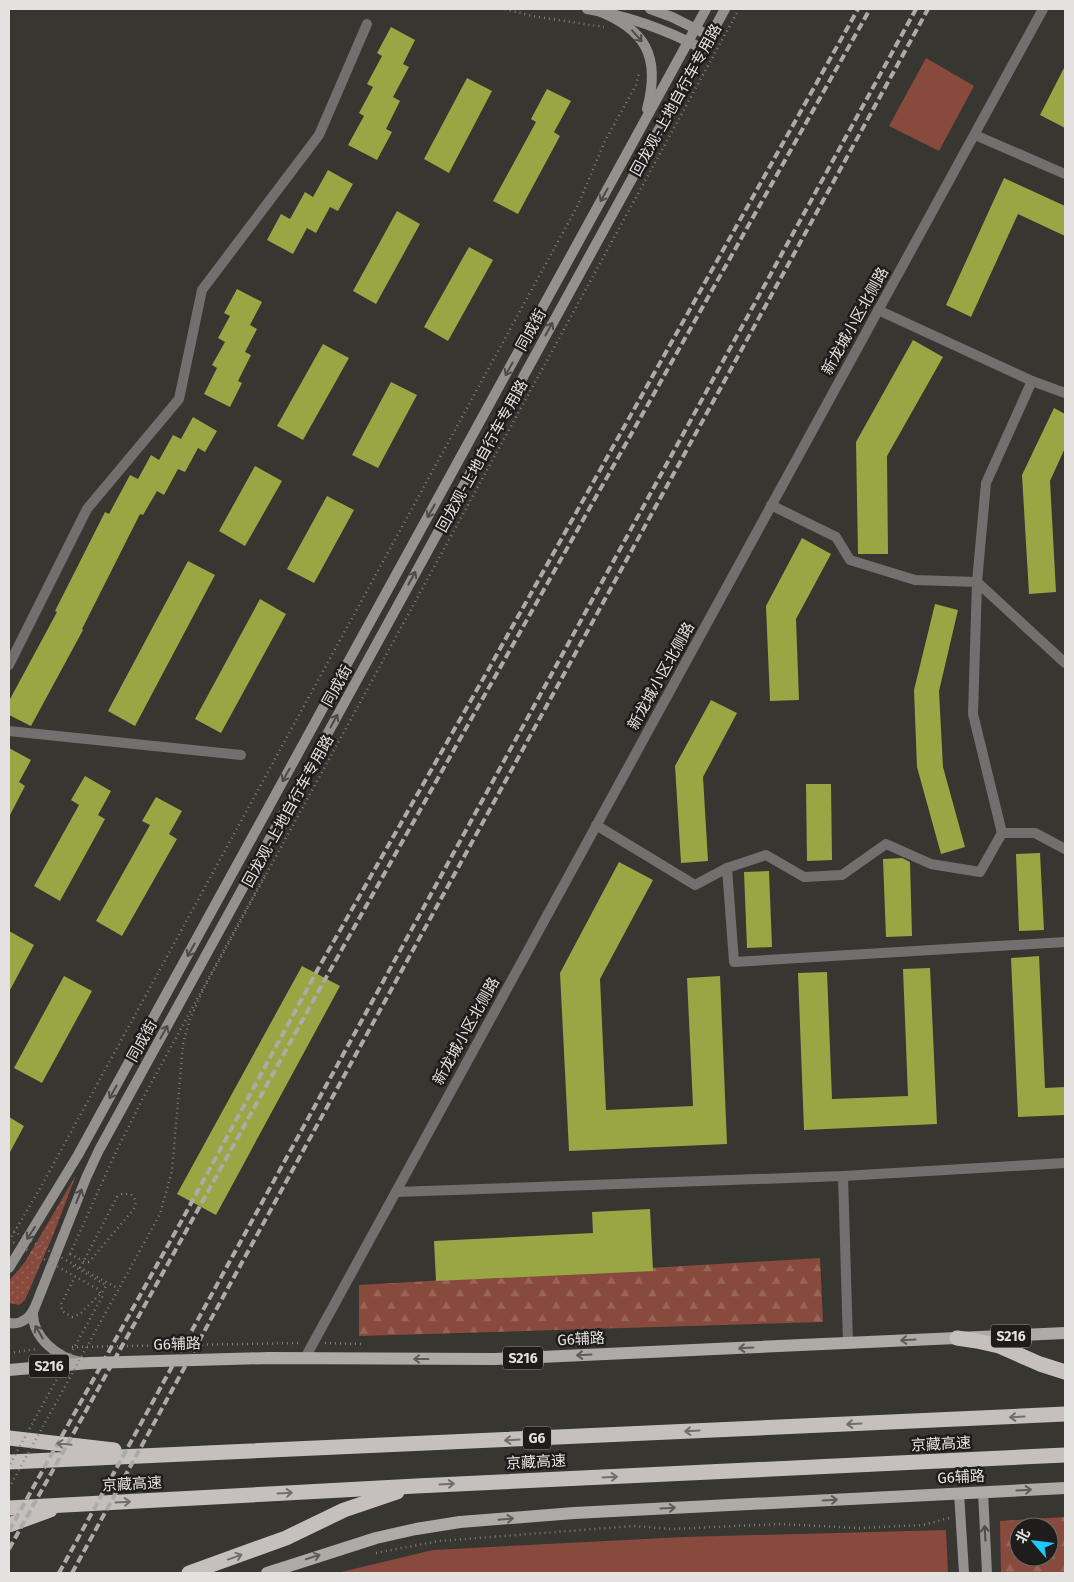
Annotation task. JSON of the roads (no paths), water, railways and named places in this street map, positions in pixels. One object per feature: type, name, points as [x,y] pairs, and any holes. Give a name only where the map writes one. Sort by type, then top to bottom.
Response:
[{"type":"highway","points":[[957,1338],[999,1346],[1040,1364],[1065,1372]]},
{"type":"highway","name":"京藏高速","points":[[9,1462],[1065,1414]]},
{"type":"highway","points":[[9,1438],[165,1455]]},
{"type":"highway","name":"京藏高速","points":[[9,1508],[416,1486],[1065,1455]]},
{"type":"highway","points":[[189,1573],[286,1538],[344,1510],[416,1486]]},
{"type":"highway","points":[[9,1525],[59,1507],[74,1505]]},
{"type":"main road","points":[[650,9],[672,17],[710,36]]},
{"type":"main road","name":"同成街","points":[[9,1268],[78,1155],[706,9]]},
{"type":"main road","name":"同成街","points":[[89,1363],[73,1361],[51,1348],[35,1328],[33,1317],[35,1306],[99,1150],[725,9]]},
{"type":"main road","points":[[591,10],[638,20],[674,34],[703,49]]},
{"type":"main road","points":[[591,10],[616,19],[635,32],[646,48],[652,65],[652,85],[648,103],[643,120],[627,153]]},
{"type":"main road","points":[[9,1323],[20,1323],[27,1319],[35,1306]]},
{"type":"main road","name":"G6辅路","points":[[9,1370],[89,1363],[304,1358],[495,1359],[1065,1333]]},
{"type":"main road","name":"G6辅路","points":[[267,1573],[376,1538],[460,1522],[574,1513],[1065,1488]]},
{"type":"main road","points":[[983,1492],[987,1573]]},
{"type":"main road","points":[[959,1493],[964,1573]]},
{"type":"street","name":"新龙城小区北侧路","points":[[304,1358],[1043,9]]},
{"type":"street","points":[[9,665],[87,509],[179,398],[202,290],[319,135],[367,24]]},
{"type":"street","points":[[975,134],[1065,174]]},
{"type":"street","points":[[878,310],[1032,381],[1065,393]]},
{"type":"street","points":[[596,826],[695,885],[727,868],[766,855],[804,877],[842,875],[886,844],[931,864],[980,872],[1002,833],[974,714],[976,582],[986,483],[1032,381]]},
{"type":"street","points":[[772,505],[836,537],[850,560],[915,580],[976,582],[1065,664]]},
{"type":"street","points":[[9,731],[241,755]]},
{"type":"street","points":[[1002,833],[1035,833],[1065,849]]},
{"type":"street","points":[[727,868],[734,962],[1065,942]]},
{"type":"street","points":[[396,1192],[843,1176],[1065,1163]]},
{"type":"street","points":[[843,1176],[848,1343]]},
{"type":"railway","points":[[9,1531],[182,1220],[318,969],[487,672],[858,9]]},
{"type":"railway","points":[[9,1549],[328,974],[870,9]]},
{"type":"railway","points":[[59,1573],[916,9]]},
{"type":"railway","points":[[72,1573],[928,9]]}]
